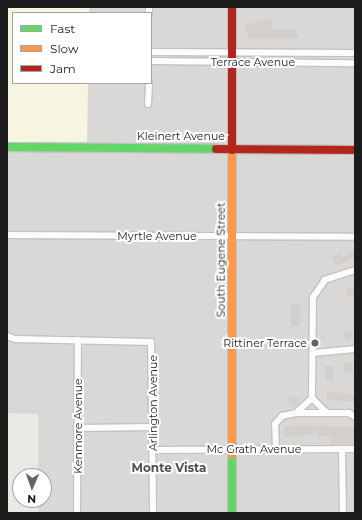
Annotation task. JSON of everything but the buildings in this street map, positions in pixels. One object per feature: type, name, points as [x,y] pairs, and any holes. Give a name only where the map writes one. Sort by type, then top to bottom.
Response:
[{"type":"street","name":"South Eugene Street","points":[[232,7],[232,513]]},
{"type":"street","name":"Terrace Avenue","points":[[152,52],[355,53]]},
{"type":"street","name":"Terrace Avenue","points":[[152,61],[355,63]]},
{"type":"street","points":[[148,104],[149,84]]},
{"type":"street","name":"Kleinert Avenue","points":[[7,147],[355,150]]},
{"type":"street","name":"Myrtle Avenue","points":[[7,235],[355,237]]},
{"type":"street","points":[[296,413],[312,398],[313,297],[318,287],[325,280],[355,270]]},
{"type":"street","points":[[7,336],[15,339],[78,340]]},
{"type":"street","name":"Arlington Avenue","points":[[78,340],[151,342],[153,513]]},
{"type":"street","name":"Kenmore Avenue","points":[[77,513],[78,340]]},
{"type":"street","points":[[313,353],[355,349]]},
{"type":"street","points":[[312,398],[327,413]]},
{"type":"street","points":[[276,448],[276,424],[282,416],[296,413],[349,413],[355,417]]},
{"type":"street","points":[[78,428],[153,427]]},
{"type":"street","name":"Mc Grath Avenue","points":[[153,450],[276,448],[355,449]]},
{"type":"street","points":[[342,450],[343,513]]},
{"type":"shaded area","points":[[7,7],[355,7],[355,513],[38,513],[38,508],[52,508],[52,468],[38,468],[38,414],[7,413]]},
{"type":"shaded area","points":[[7,7],[89,7],[89,12],[12,12],[12,84],[88,84],[87,147],[7,147]]},
{"type":"traffic: fast","points":[[7,147],[216,149]]},
{"type":"traffic: fast","points":[[232,455],[232,513]]},
{"type":"traffic: slow","points":[[232,150],[232,455]]},
{"type":"traffic: jam","points":[[232,7],[232,150]]},
{"type":"traffic: jam","points":[[216,149],[355,150]]},
{"type":"place","name":"Rittiner Terrace","points":[[315,343]]},
{"type":"district","name":"Monte Vista","points":[[169,468]]}]
